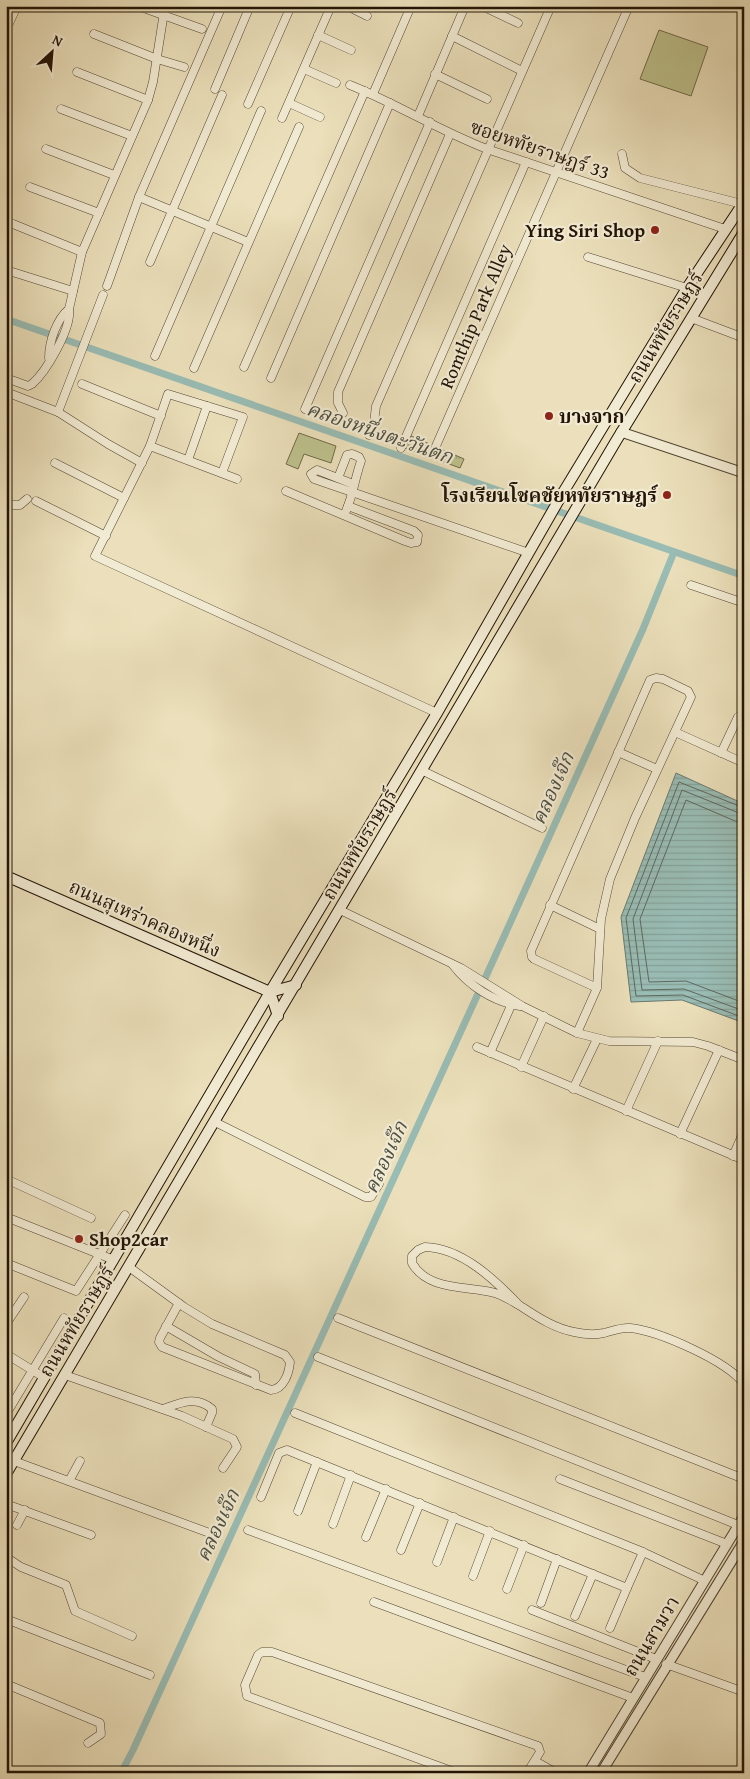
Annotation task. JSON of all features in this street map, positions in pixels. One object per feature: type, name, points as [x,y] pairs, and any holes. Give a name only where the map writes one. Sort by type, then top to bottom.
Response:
[{"type":"main road","name":"ถนนหทัยราษฎร์","points":[[6,1443],[270,992],[437,713],[564,491],[687,288],[743,203]]},
{"type":"main road","points":[[725,229],[741,235]]},
{"type":"main road","name":"ถนนหทัยราษฎร์","points":[[6,1474],[423,771],[621,432],[741,235]]},
{"type":"main road","name":"ถนนสุเหร่าคลองหนึ่ง","points":[[6,876],[270,992]]},
{"type":"main road","points":[[278,1016],[270,992],[296,985]]},
{"type":"street","points":[[6,30],[17,6]]},
{"type":"street","points":[[138,6],[202,29]]},
{"type":"street","points":[[6,378],[30,385],[36,381],[70,318],[69,309],[82,252],[148,100],[157,59],[164,6]]},
{"type":"street","points":[[107,286],[139,197],[222,6]]},
{"type":"street","points":[[215,89],[250,6]]},
{"type":"street","points":[[248,104],[291,6]]},
{"type":"street","points":[[282,118],[331,6]]},
{"type":"street","points":[[346,6],[367,16]]},
{"type":"street","points":[[244,367],[369,93],[411,6]]},
{"type":"street","points":[[418,116],[465,6]]},
{"type":"street","points":[[482,6],[518,23]]},
{"type":"street","points":[[369,435],[374,423],[376,406],[486,149],[551,6]]},
{"type":"street","name":"Romthip Park Alley","points":[[436,446],[629,6]]},
{"type":"street","points":[[94,34],[157,59],[184,66]]},
{"type":"street","points":[[318,36],[351,50]]},
{"type":"street","points":[[452,36],[522,71]]},
{"type":"street","points":[[304,69],[336,83]]},
{"type":"street","points":[[77,72],[148,100]]},
{"type":"street","points":[[435,74],[487,99]]},
{"type":"street","name":"ซอยหทัยราษฎร์ 33","points":[[350,85],[418,116],[450,134],[486,149],[725,229]]},
{"type":"street","points":[[150,262],[222,95]]},
{"type":"street","points":[[271,378],[390,103]]},
{"type":"street","points":[[289,104],[320,117]]},
{"type":"street","points":[[61,109],[132,136]]},
{"type":"street","points":[[155,356],[261,111]]},
{"type":"street","points":[[305,409],[430,122]]},
{"type":"street","points":[[194,368],[299,127]]},
{"type":"street","points":[[343,414],[338,404],[338,392],[450,134]]},
{"type":"street","points":[[46,149],[114,175]]},
{"type":"street","points":[[622,154],[625,168],[640,178],[743,203]]},
{"type":"street","points":[[401,448],[526,162]]},
{"type":"street","points":[[30,187],[100,213]]},
{"type":"street","points":[[139,197],[173,209],[248,242]]},
{"type":"street","points":[[13,224],[82,252]]},
{"type":"street","points":[[588,257],[687,288]]},
{"type":"street","points":[[6,270],[73,291]]},
{"type":"street","points":[[58,412],[103,295]]},
{"type":"street","points":[[53,350],[62,315],[69,309]]},
{"type":"street","points":[[691,318],[744,338]]},
{"type":"street","points":[[82,384],[160,416]]},
{"type":"street","points":[[6,392],[58,412],[142,463]]},
{"type":"street","points":[[222,473],[243,418],[168,394],[150,446],[106,536],[94,556],[437,713]]},
{"type":"street","points":[[188,460],[208,406]]},
{"type":"street","points":[[621,432],[744,473]]},
{"type":"street","points":[[150,446],[237,479]]},
{"type":"street","points":[[338,478],[346,457],[352,454],[359,457],[361,461],[353,484],[354,493],[344,516]]},
{"type":"street","points":[[55,463],[124,498]]},
{"type":"street","points":[[353,484],[317,470],[311,474],[314,479],[529,554]]},
{"type":"street","points":[[286,490],[411,543],[417,542],[418,535],[414,531],[348,506]]},
{"type":"street","points":[[6,505],[20,505],[27,498]]},
{"type":"street","points":[[36,501],[106,536]]},
{"type":"street","points":[[691,585],[744,603]]},
{"type":"street","points":[[577,1033],[597,988],[600,929],[604,898],[610,879],[657,769],[691,697],[690,693],[663,679],[653,678],[639,702],[609,778],[550,905],[531,951],[532,957],[597,988]]},
{"type":"street","points":[[721,753],[738,717]]},
{"type":"street","points":[[675,732],[744,763]]},
{"type":"street","points":[[618,752],[657,769]]},
{"type":"street","points":[[423,771],[542,828]]},
{"type":"street","points":[[550,905],[600,929]]},
{"type":"street","points":[[340,910],[450,963],[471,980],[490,991],[577,1033],[596,1040],[693,1042],[744,1060]]},
{"type":"street","points":[[490,1053],[513,1002]]},
{"type":"street","points":[[521,1067],[544,1016]]},
{"type":"street","points":[[573,1089],[596,1040]]},
{"type":"street","points":[[626,1111],[658,1042]]},
{"type":"street","points":[[476,1048],[744,1160]]},
{"type":"street","points":[[680,1134],[719,1050]]},
{"type":"street","points":[[215,1122],[365,1198],[372,1197],[379,1184]]},
{"type":"street","points":[[733,1156],[744,1131]]},
{"type":"street","points":[[7,1183],[91,1218]]},
{"type":"street","points":[[6,1263],[76,1291],[125,1215]]},
{"type":"street","points":[[6,1217],[114,1260]]},
{"type":"street","points":[[520,1305],[500,1285],[460,1258],[433,1247],[418,1250],[412,1256],[412,1263],[415,1269],[432,1281],[493,1292],[558,1327],[573,1332],[598,1334],[628,1328],[645,1330],[716,1361],[728,1368],[744,1384]]},
{"type":"street","points":[[129,1267],[212,1324],[288,1358],[290,1369],[280,1387],[271,1390],[256,1385],[162,1347],[159,1342],[179,1303]]},
{"type":"street","points":[[6,1324],[10,1310],[24,1297]]},
{"type":"street","points":[[8,1411],[64,1318]]},
{"type":"street","points":[[338,1318],[744,1479]]},
{"type":"street","points":[[166,1326],[224,1360],[255,1374],[256,1385]]},
{"type":"street","points":[[6,1354],[45,1378]]},
{"type":"street","points":[[318,1357],[738,1525]]},
{"type":"street","points":[[65,1375],[163,1409],[206,1426],[237,1442],[235,1451],[223,1468]]},
{"type":"street","points":[[163,1409],[194,1400],[206,1403],[212,1409],[212,1414],[206,1426]]},
{"type":"street","points":[[295,1413],[643,1552],[703,1580]]},
{"type":"street","points":[[261,1497],[281,1451],[287,1450],[627,1588]]},
{"type":"street","points":[[14,1461],[215,1536]]},
{"type":"street","points":[[69,1481],[80,1461]]},
{"type":"street","points":[[298,1511],[317,1462]]},
{"type":"street","points":[[333,1524],[351,1475]]},
{"type":"street","points":[[560,1478],[727,1544]]},
{"type":"street","points":[[366,1537],[386,1489]]},
{"type":"street","points":[[401,1550],[420,1503]]},
{"type":"street","points":[[6,1504],[91,1535]]},
{"type":"street","points":[[17,1525],[25,1510]]},
{"type":"street","name":"ถนนสามวา","points":[[588,1773],[703,1580],[744,1516]]},
{"type":"street","points":[[437,1562],[454,1517]]},
{"type":"street","points":[[248,1530],[645,1677]]},
{"type":"street","points":[[472,1576],[490,1531]]},
{"type":"street","points":[[507,1588],[524,1545]]},
{"type":"street","name":"ถนนสามวา","points":[[601,1773],[666,1664],[742,1547]]},
{"type":"street","points":[[610,1628],[643,1552]]},
{"type":"street","points":[[6,1557],[21,1566],[66,1585],[75,1611],[132,1636]]},
{"type":"street","points":[[541,1603],[557,1559]]},
{"type":"street","points":[[575,1616],[593,1574]]},
{"type":"street","points":[[374,1602],[633,1698]]},
{"type":"street","points":[[532,1610],[656,1659]]},
{"type":"street","points":[[6,1620],[150,1675]]},
{"type":"street","points":[[457,1773],[247,1696],[245,1686],[258,1655],[262,1652],[272,1652],[538,1746],[540,1752],[531,1767]]},
{"type":"street","points":[[666,1664],[744,1692]]},
{"type":"street","points":[[6,1684],[100,1723],[101,1734],[88,1743]]},
{"type":"street","points":[[531,1767],[540,1773]]},
{"type":"street","points":[[531,1767],[556,1773]]},
{"type":"green space","points":[[659,30],[708,47],[691,96],[640,79]]},
{"type":"green space","points":[[299,433],[336,446],[331,463],[304,454],[298,469],[286,464]]},
{"type":"green space","points":[[409,435],[464,459],[460,468],[403,447]]},
{"type":"water","points":[[676,773],[744,804],[744,1023],[682,1000],[631,1002],[621,917]]},
{"type":"waterway","name":"คลองหนึ่งตะวันตก","points":[[6,319],[744,576]]},
{"type":"waterway","name":"คลองเจ๊ก","points":[[121,1773],[487,974],[643,629],[674,552]]},
{"type":"place","name":"Ying Siri Shop","points":[[655,230]]},
{"type":"place","name":"บางจาก","points":[[549,416]]},
{"type":"place","name":"โรงเรียนโชคชัยหทัยราษฎร์","points":[[667,495]]},
{"type":"place","name":"Shop2car","points":[[79,1239]]}]
